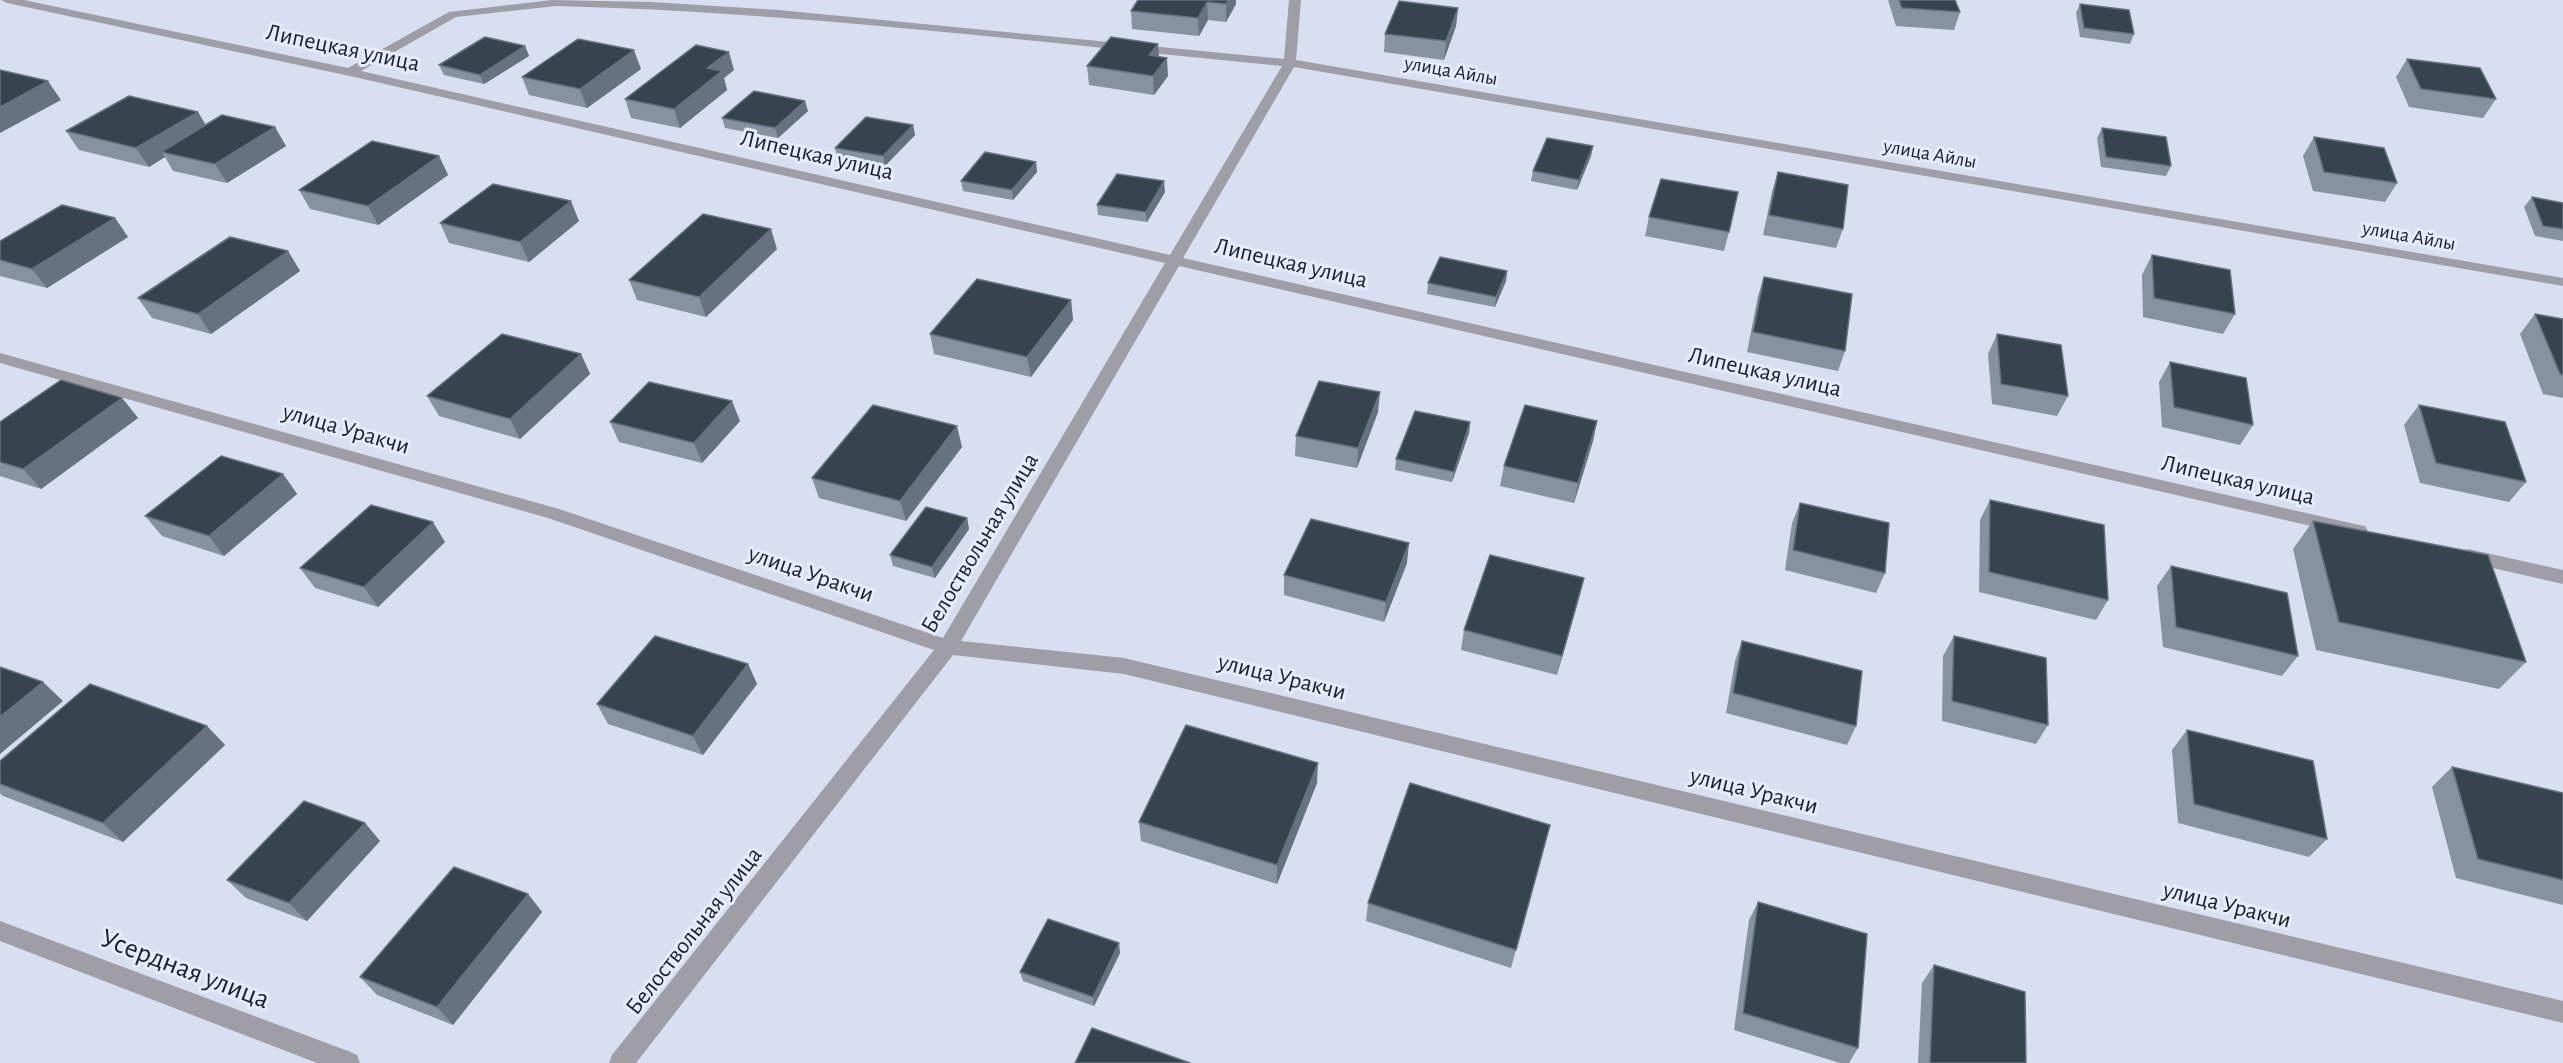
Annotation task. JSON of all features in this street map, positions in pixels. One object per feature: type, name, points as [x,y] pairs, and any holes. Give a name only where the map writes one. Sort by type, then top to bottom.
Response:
[{"type":"street","name":"Липецкая улица","points":[[7,0],[350,72],[2370,534]]},
{"type":"street","name":"Белоствольная улица","points":[[621,1063],[948,647],[1290,63],[1295,0]]},
{"type":"street","name":"улица Айлы","points":[[350,72],[453,14],[556,3],[651,5],[779,14],[1290,63],[2563,282]]},
{"type":"street","name":"улица Уракчи","points":[[0,358],[553,513],[948,647],[1124,666],[2563,1012]]},
{"type":"street","points":[[2451,552],[2563,577]]},
{"type":"street","name":"Усердная улица","points":[[0,931],[348,1063]]},
{"type":"building","points":[[1138,0],[1228,0],[1226,4],[1207,2],[1198,18],[1131,11]]},
{"type":"building","points":[[1899,0],[1955,0],[1960,12],[1902,8]]},
{"type":"building","points":[[1399,1],[1458,8],[1446,41],[1385,34]]},
{"type":"building","points":[[2080,4],[2129,10],[2134,34],[2084,28]]},
{"type":"building","points":[[485,37],[525,46],[480,75],[439,65]]},
{"type":"building","points":[[1111,37],[1158,44],[1149,55],[1167,58],[1153,76],[1087,66]]},
{"type":"building","points":[[578,39],[634,50],[580,89],[522,77]]},
{"type":"building","points":[[696,45],[729,52],[707,68],[722,71],[674,109],[625,99]]},
{"type":"building","points":[[2407,59],[2480,68],[2496,99],[2421,89]]},
{"type":"building","points":[[0,70],[48,81],[0,107]]},
{"type":"building","points":[[754,91],[805,101],[775,128],[722,118]]},
{"type":"building","points":[[129,96],[198,112],[136,148],[66,131]]},
{"type":"building","points":[[222,115],[275,127],[215,164],[161,152]]},
{"type":"building","points":[[866,117],[913,125],[883,156],[835,148]]},
{"type":"building","points":[[2102,128],[2166,137],[2171,166],[2106,157]]},
{"type":"building","points":[[2314,137],[2384,148],[2397,183],[2324,172]]},
{"type":"building","points":[[1547,138],[1593,146],[1579,180],[1533,171]]},
{"type":"building","points":[[372,141],[439,156],[368,206],[299,190]]},
{"type":"building","points":[[985,152],[1036,162],[1012,190],[961,181]]},
{"type":"building","points":[[1778,172],[1848,185],[1843,229],[1769,215]]},
{"type":"building","points":[[1117,174],[1164,181],[1146,212],[1097,205]]},
{"type":"building","points":[[1661,179],[1738,192],[1729,232],[1649,217]]},
{"type":"building","points":[[493,184],[571,201],[520,242],[440,223]]},
{"type":"building","points":[[2532,197],[2563,203],[2563,229],[2543,226]]},
{"type":"building","points":[[62,205],[115,218],[32,269],[0,260],[0,241]]},
{"type":"building","points":[[703,214],[771,229],[699,297],[629,280]]},
{"type":"building","points":[[230,237],[288,251],[198,314],[138,298]]},
{"type":"building","points":[[2152,255],[2230,270],[2235,314],[2154,298]]},
{"type":"building","points":[[1440,257],[1507,271],[1496,297],[1428,283]]},
{"type":"building","points":[[1764,277],[1852,294],[1845,351],[1753,332]]},
{"type":"building","points":[[977,279],[1071,300],[1027,357],[930,334]]},
{"type":"building","points":[[2535,314],[2563,319],[2563,375],[2560,374]]},
{"type":"building","points":[[502,334],[581,354],[510,419],[427,396]]},
{"type":"building","points":[[1997,334],[2061,345],[2068,396],[2001,384]]},
{"type":"building","points":[[2170,362],[2246,378],[2253,425],[2174,407]]},
{"type":"building","points":[[61,380],[122,398],[23,469],[0,462],[0,422]]},
{"type":"building","points":[[1319,381],[1380,392],[1358,448],[1296,436]]},
{"type":"building","points":[[649,382],[732,401],[694,443],[610,422]]},
{"type":"building","points":[[873,405],[957,426],[900,501],[812,478]]},
{"type":"building","points":[[1525,405],[1597,421],[1578,483],[1504,466]]},
{"type":"building","points":[[2419,405],[2505,422],[2526,482],[2436,463]]},
{"type":"building","points":[[1415,411],[1470,422],[1454,472],[1396,459]]},
{"type":"building","points":[[221,456],[283,474],[209,536],[145,516]]},
{"type":"building","points":[[1990,500],[2104,525],[2108,600],[1989,572]]},
{"type":"building","points":[[1800,503],[1889,523],[1885,573],[1793,550]]},
{"type":"building","points":[[371,505],[433,522],[364,587],[300,568]]},
{"type":"building","points":[[926,507],[967,518],[932,567],[890,555]]},
{"type":"building","points":[[1311,519],[1409,543],[1386,602],[1284,575]]},
{"type":"building","points":[[2313,521],[2488,555],[2526,662],[2339,622]]},
{"type":"building","points":[[1490,555],[1584,578],[1562,656],[1464,630]]},
{"type":"building","points":[[2171,566],[2287,593],[2298,656],[2176,627]]},
{"type":"building","points":[[655,636],[748,664],[693,736],[597,704]]},
{"type":"building","points":[[1954,636],[2046,658],[2048,725],[1952,701]]},
{"type":"building","points":[[1742,641],[1862,671],[1856,726],[1733,693]]},
{"type":"building","points":[[0,667],[43,682],[0,717]]},
{"type":"building","points":[[90,684],[207,726],[103,823],[0,784],[0,761]]},
{"type":"building","points":[[1186,725],[1318,763],[1277,865],[1139,822]]},
{"type":"building","points":[[2187,730],[2313,761],[2327,839],[2194,804]]},
{"type":"building","points":[[2452,767],[2563,793],[2563,880],[2478,859]]},
{"type":"building","points":[[1410,783],[1550,825],[1516,950],[1368,903]]},
{"type":"building","points":[[304,801],[365,823],[289,903],[227,880]]},
{"type":"building","points":[[454,867],[528,894],[437,1007],[360,977]]},
{"type":"building","points":[[1758,902],[1867,934],[1858,1048],[1743,1013]]},
{"type":"building","points":[[1048,919],[1119,943],[1093,997],[1020,972]]},
{"type":"building","points":[[1934,965],[2025,992],[2026,1063],[1930,1063]]},
{"type":"building","points":[[1092,1028],[1190,1063],[1075,1063]]}]
